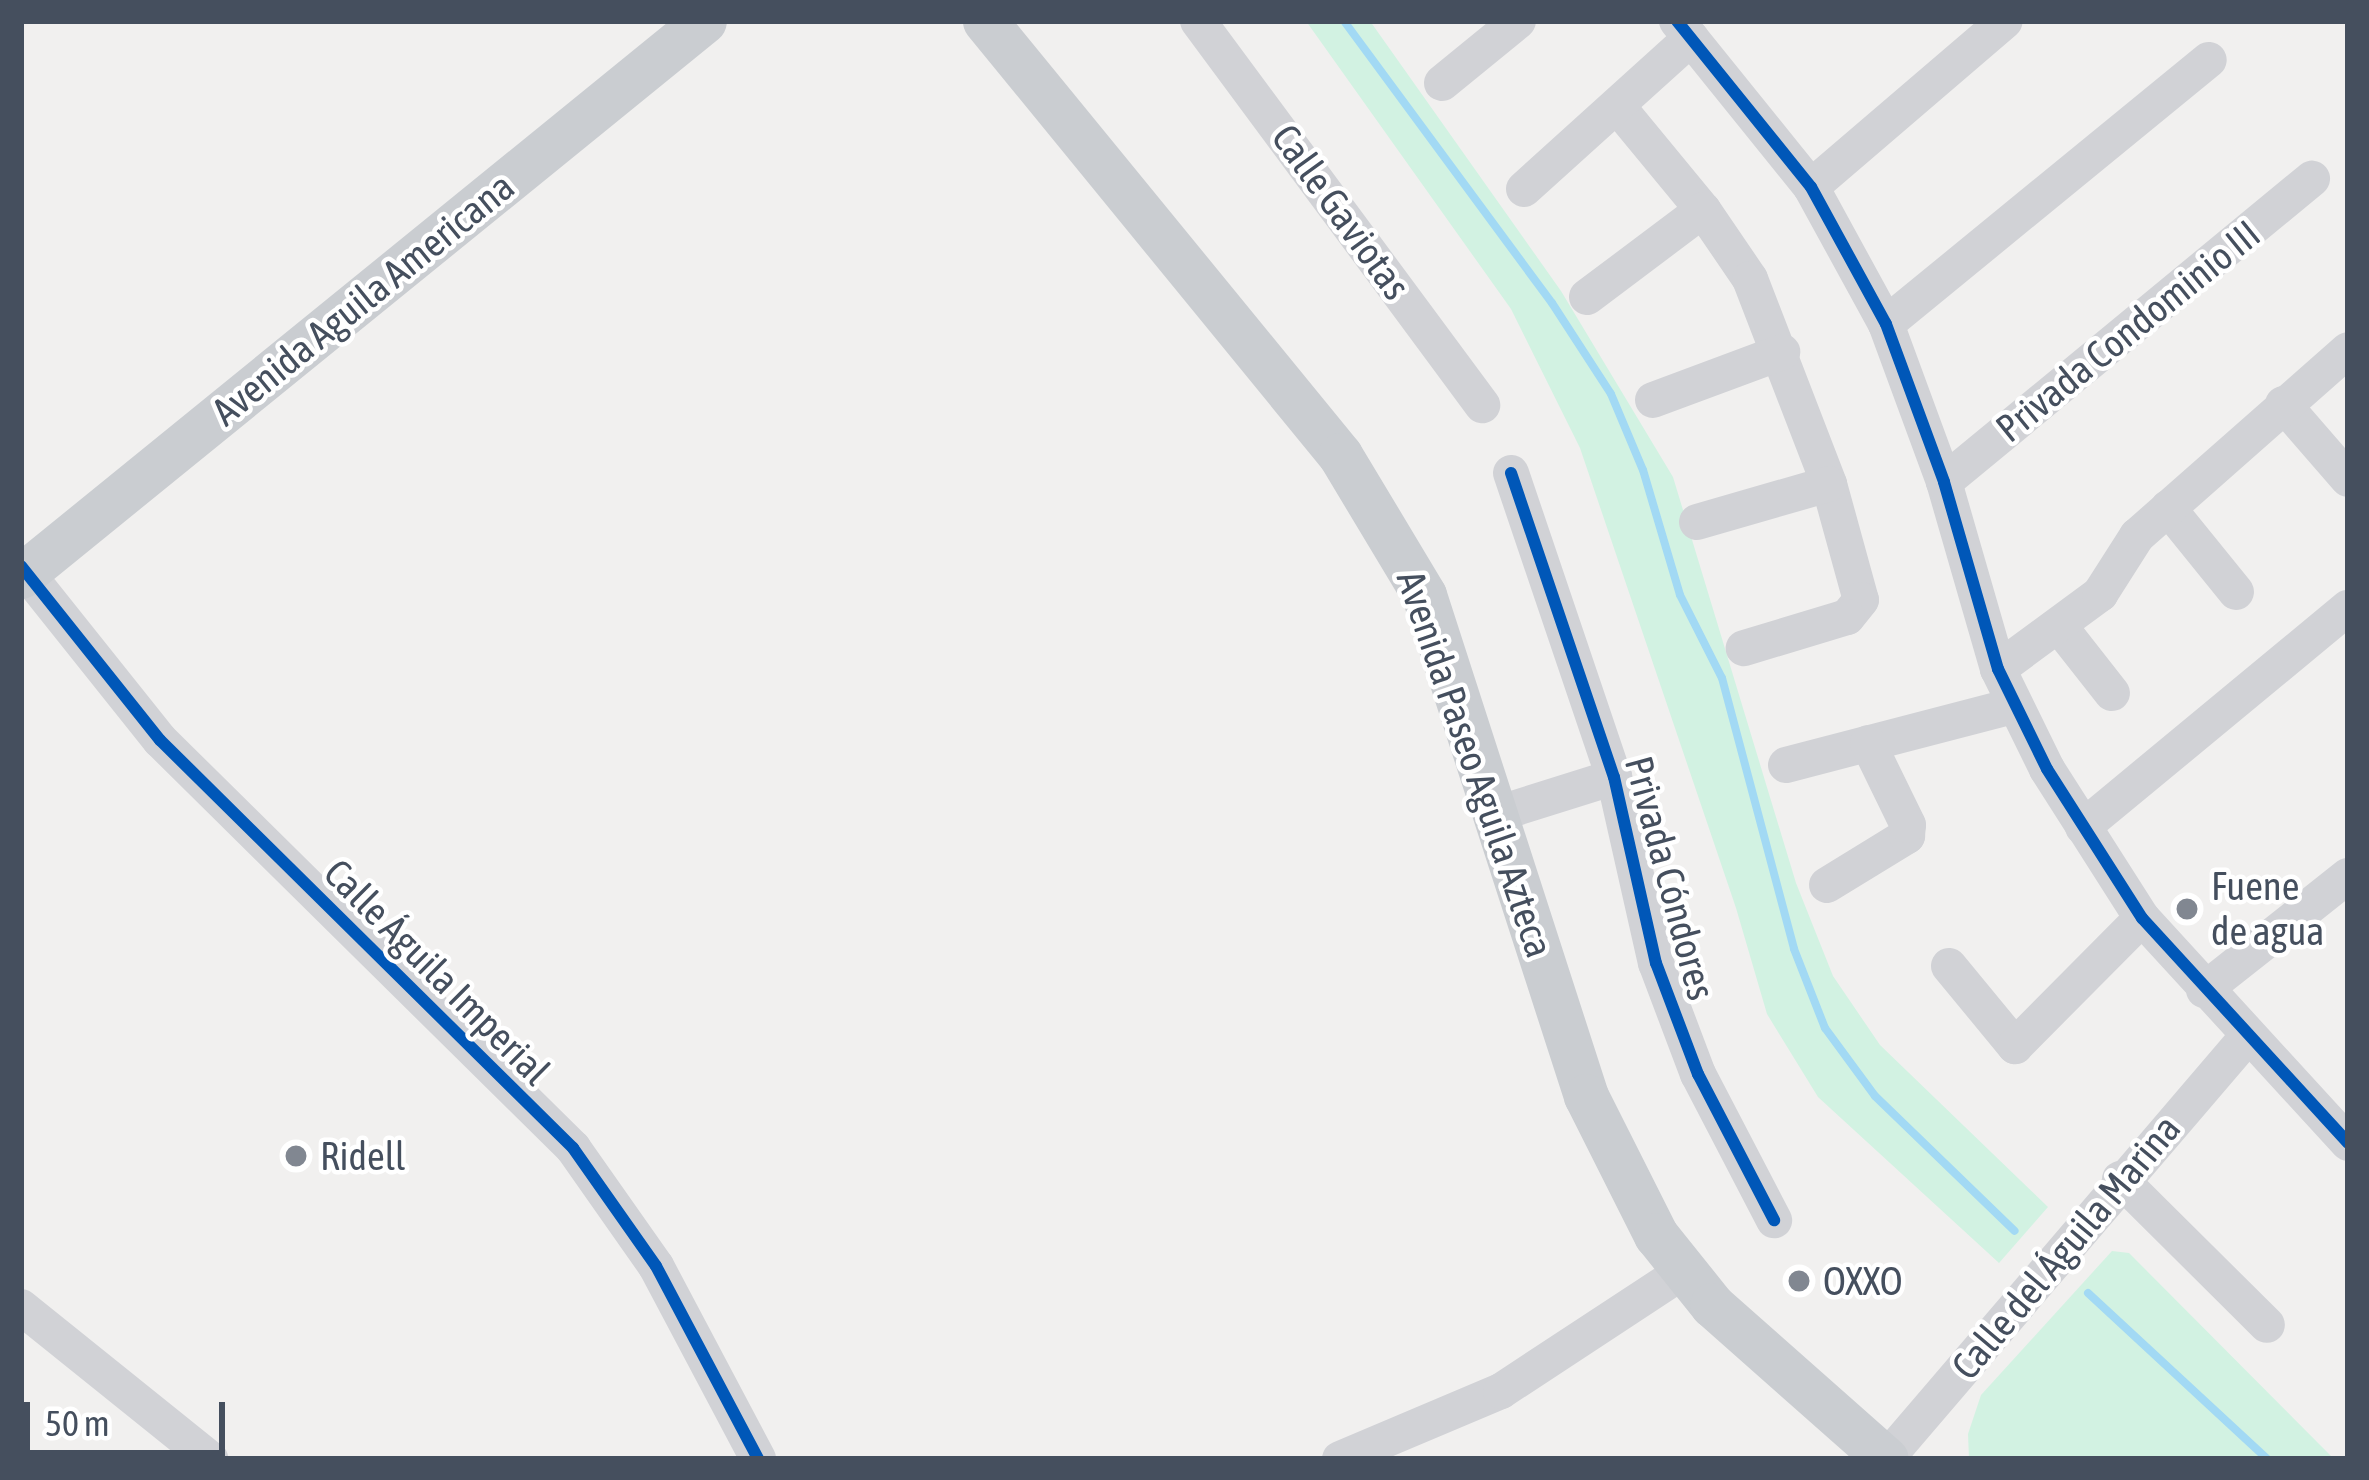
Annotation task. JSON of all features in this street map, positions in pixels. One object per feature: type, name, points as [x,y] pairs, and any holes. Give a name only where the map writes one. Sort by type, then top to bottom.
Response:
[{"type":"main road","name":"Avenida Aguila Americana","points":[[23,572],[704,21]]},
{"type":"main road","name":"Avenida Paseo Aguila Azteca","points":[[986,21],[1325,437],[1384,523],[1424,595],[1586,1096],[1616,1166],[1684,1271],[1712,1305],[1886,1459]]},
{"type":"street","name":"Calle Gaviotas","points":[[1198,21],[1482,405]]},
{"type":"street","points":[[1442,83],[1518,21]]},
{"type":"street","points":[[1811,187],[2005,21]]},
{"type":"street","points":[[1524,189],[1618,107],[1684,30],[1811,187],[1886,324],[1944,482],[2012,706],[2083,827],[2142,918],[2348,1143]]},
{"type":"street","points":[[1886,324],[2209,60]]},
{"type":"street","points":[[1618,107],[1703,210],[1750,279],[1782,352],[1828,484],[1861,600],[1847,617],[1744,648]]},
{"type":"street","name":"Privada Condominio III","points":[[1944,482],[2312,179]]},
{"type":"street","points":[[1586,297],[1703,210]]},
{"type":"street","points":[[1998,669],[2100,594],[2120,555],[2348,350]]},
{"type":"street","points":[[1653,400],[1782,352]]},
{"type":"street","points":[[2283,404],[2348,479]]},
{"type":"street","name":"Privada Cóndores","points":[[1511,473],[1614,777],[1656,963],[1698,1074],[1774,1220]]},
{"type":"street","points":[[1696,522],[1828,484]]},
{"type":"street","points":[[2168,508],[2236,592]]},
{"type":"street","name":"Calle Águila Imperial","points":[[23,572],[160,740],[573,1148],[656,1266],[758,1459]]},
{"type":"street","points":[[2083,827],[2348,608]]},
{"type":"street","points":[[2060,627],[2112,693]]},
{"type":"street","points":[[1786,765],[2012,706]]},
{"type":"street","points":[[1827,885],[1907,836],[1908,825],[1868,742]]},
{"type":"street","points":[[1497,814],[1614,777]]},
{"type":"street","points":[[2204,990],[2348,876]]},
{"type":"street","points":[[1949,966],[2015,1046],[2142,918]]},
{"type":"street","name":"Calle del Águila Marina","points":[[1886,1459],[2120,1179],[2247,1037]]},
{"type":"street","points":[[2120,1179],[2267,1325]]},
{"type":"street","points":[[1340,1459],[1502,1391],[1684,1271]]},
{"type":"street","points":[[21,1307],[210,1459]]},
{"type":"green space","points":[[1306,21],[1370,21],[1561,291],[1673,477],[1796,883],[1833,976],[1880,1045],[2048,1207],[1999,1263],[1818,1097],[1767,1014],[1736,908],[1580,448],[1511,309]]},
{"type":"green space","points":[[2112,1251],[2129,1253],[2334,1459],[1969,1459],[1968,1434],[1981,1395]]},
{"type":"waterway","points":[[1344,21],[1552,303],[1611,394],[1643,470],[1680,595],[1722,678],[1794,949],[1825,1028],[1875,1096],[2015,1231]]},
{"type":"waterway","points":[[2088,1293],[2267,1459]]},
{"type":"cycle path","points":[[1677,21],[1811,187],[1886,324],[1944,482],[1998,669],[2047,769],[2142,918],[2348,1143]]},
{"type":"cycle path","points":[[1511,473],[1614,777],[1656,963],[1698,1074],[1774,1220]]},
{"type":"cycle path","points":[[21,566],[160,740],[573,1148],[656,1266],[758,1459]]},
{"type":"place","name":"Fuene de agua","points":[[2187,909]]},
{"type":"place","name":"Ridell","points":[[296,1156]]},
{"type":"place","name":"OXXO","points":[[1799,1281]]}]
